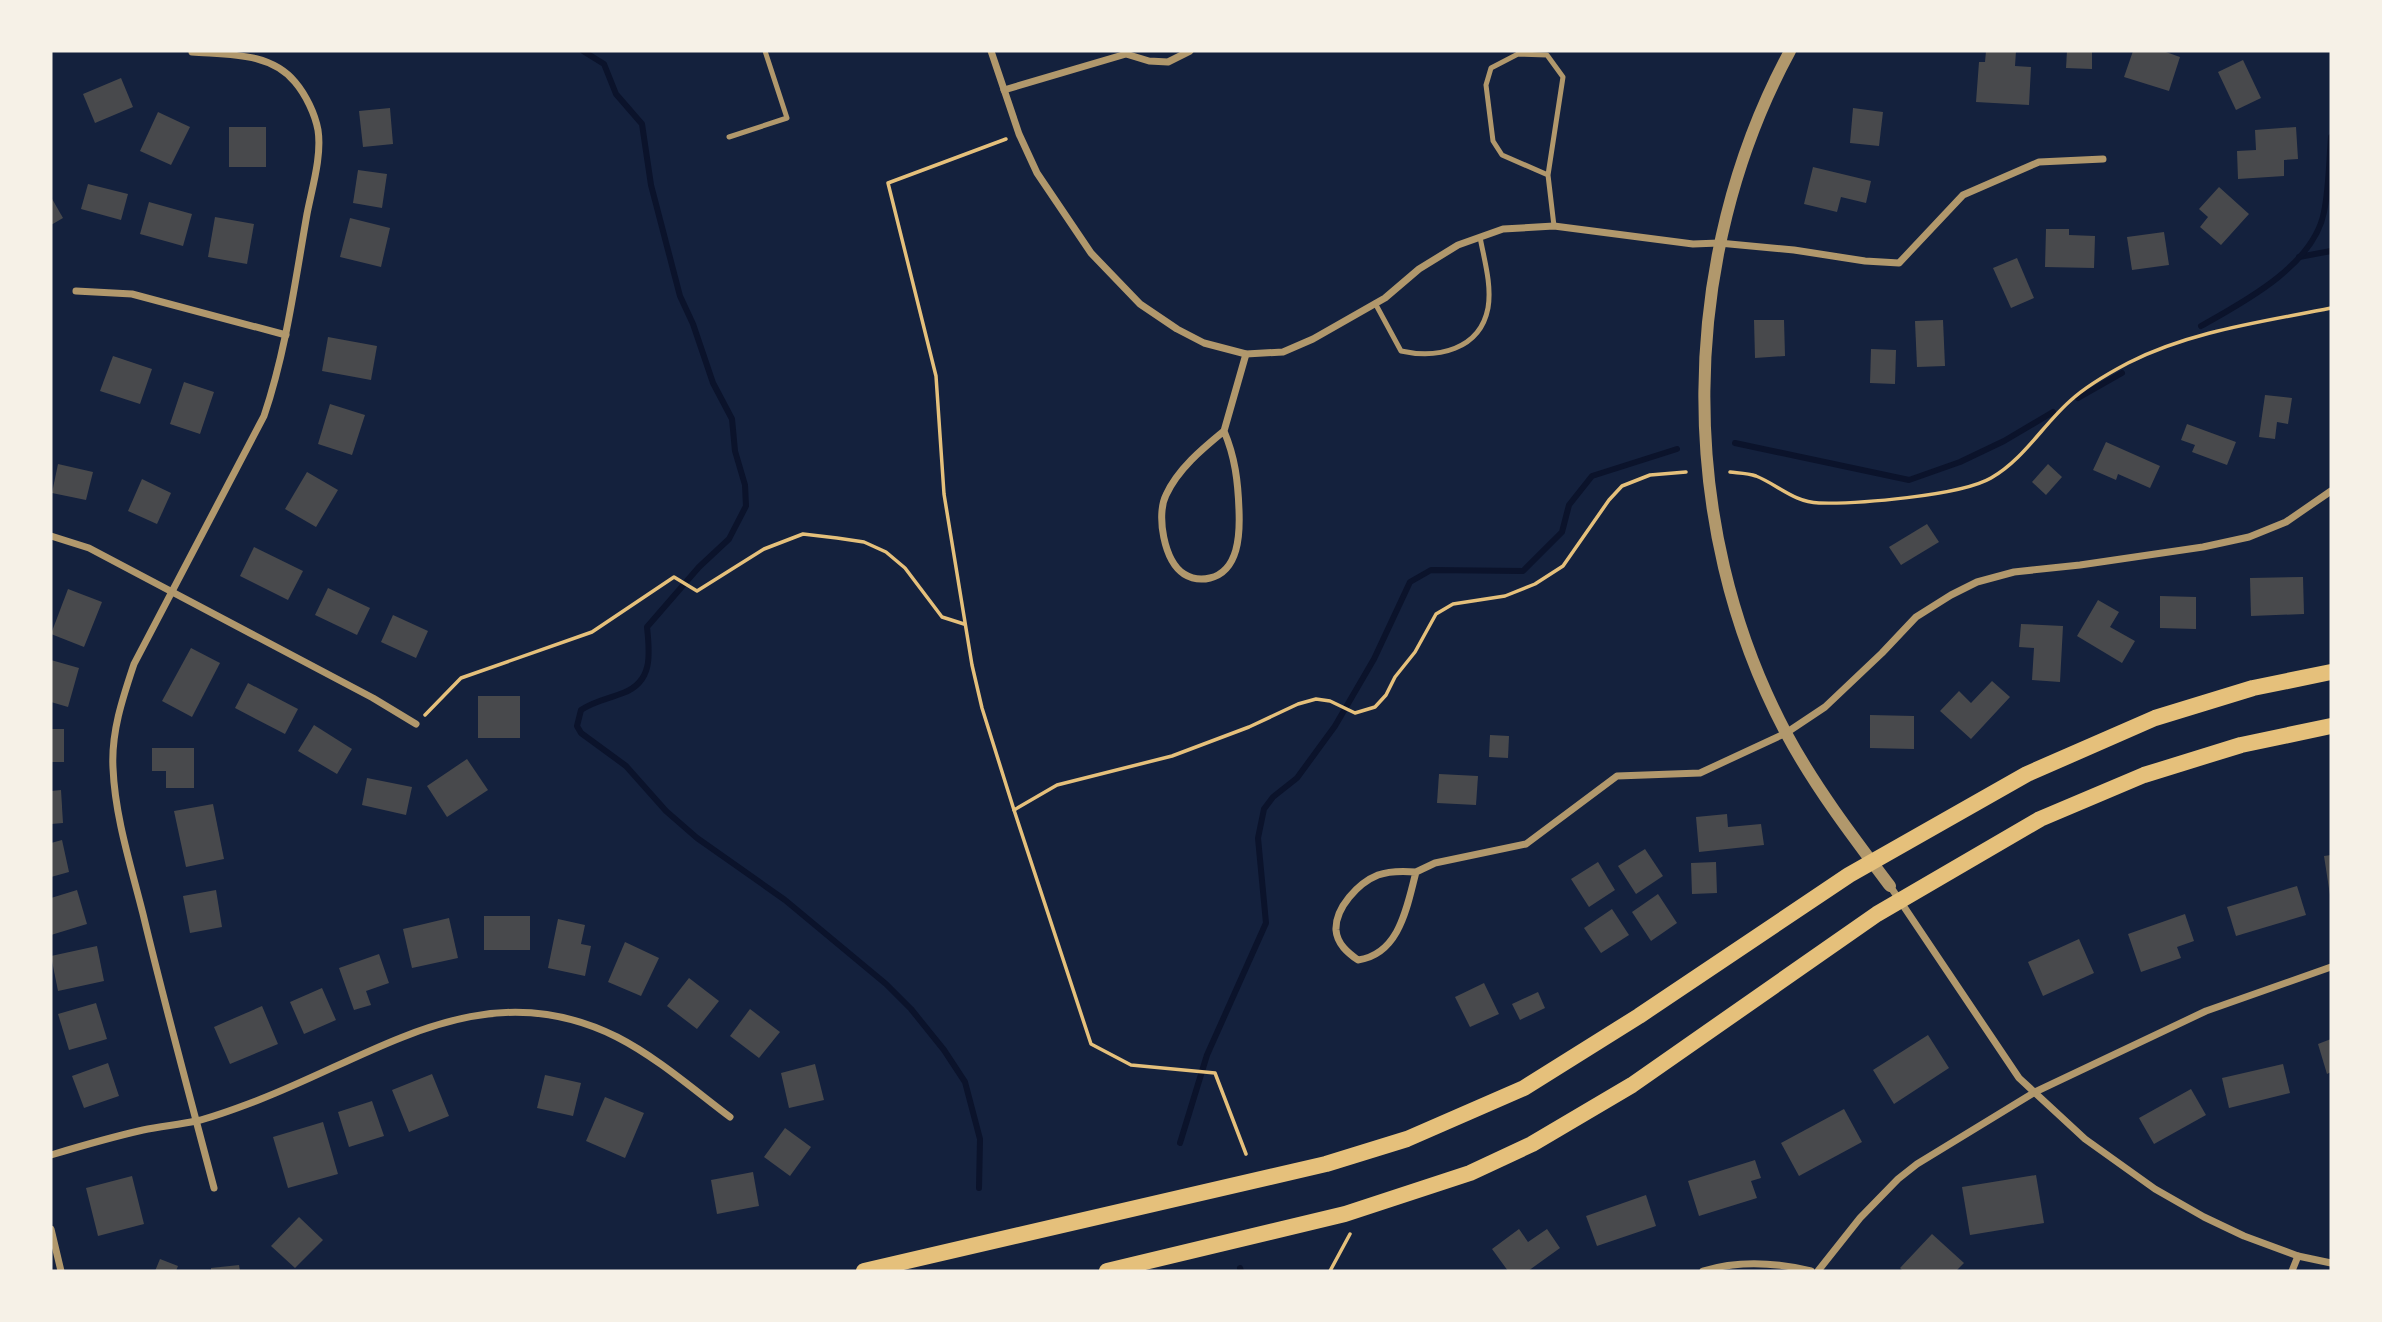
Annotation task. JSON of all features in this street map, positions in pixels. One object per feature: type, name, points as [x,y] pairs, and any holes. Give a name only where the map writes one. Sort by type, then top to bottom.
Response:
[{"type":"main road","points":[[864,1271],[1326,1164],[1407,1139],[1524,1088],[1639,1016],[1849,875],[2027,774],[2155,718],[2253,688],[2331,672]]},
{"type":"main road","points":[[1107,1271],[1345,1214],[1470,1173],[1532,1144],[1632,1085],[1877,914],[2040,819],[2144,775],[2241,745],[2331,726]]},
{"type":"street","points":[[991,51],[1019,134],[1037,173],[1091,253],[1140,304],[1178,329],[1204,344],[1246,354],[1283,352],[1313,339],[1375,303],[1419,269],[1458,245],[1503,229],[1554,226],[1693,244],[1719,243],[1899,263],[1962,195],[2039,162],[2104,159]]},
{"type":"street","points":[[1004,90],[1126,52],[1149,61],[1168,62],[1190,51]]},
{"type":"street","points":[[1790,51],[1762,110],[1745,155],[1719,243],[1709,301],[1704,376],[1713,513],[1744,634],[1786,733],[1821,790],[1890,886],[2019,1077],[2085,1139],[2155,1189],[2244,1236],[2298,1256],[2331,1263]]},
{"type":"street","points":[[192,52],[256,57],[277,67],[295,82],[310,108],[318,131],[316,165],[286,335],[278,374],[264,416],[134,664],[115,732],[113,766],[117,806],[214,1188]]},
{"type":"street","points":[[76,291],[132,294],[286,335]]},
{"type":"street","points":[[1224,431],[1233,451],[1238,479],[1238,536],[1228,569],[1215,577],[1201,580],[1184,574],[1174,561],[1164,538],[1162,512],[1165,497],[1174,481],[1198,452],[1224,431],[1246,354]]},
{"type":"street","points":[[1416,872],[1400,928],[1391,942],[1370,958],[1358,960],[1344,950],[1336,931],[1342,910],[1351,895],[1378,875],[1416,872],[1435,863],[1526,844],[1617,776],[1700,773],[1786,733],[1825,707],[1916,617],[1977,582],[2014,572],[2080,565],[2249,537],[2286,522],[2331,491]]},
{"type":"street","points":[[51,536],[89,548],[373,698],[416,724]]},
{"type":"street","points":[[1818,1271],[1860,1218],[1898,1179],[1917,1164],[2035,1092],[2206,1011],[2331,967]]},
{"type":"street","points":[[51,1155],[143,1130],[197,1121],[321,1074],[405,1035],[459,1017],[500,1011],[536,1013],[564,1019],[592,1026],[619,1038],[730,1117]]},
{"type":"street","points":[[51,1228],[61,1271]]},
{"type":"street","points":[[2292,1271],[2298,1256]]},
{"type":"street","points":[[1703,1271],[1738,1263],[1770,1263],[1811,1271]]},
{"type":"lane","points":[[729,137],[787,118],[765,51]]},
{"type":"lane","points":[[1548,176],[1502,155],[1493,141],[1486,85],[1491,68],[1518,54],[1547,55],[1563,77],[1548,176],[1554,226]]},
{"type":"lane","points":[[1375,303],[1401,351],[1438,355],[1463,344],[1479,330],[1488,308],[1488,278],[1480,237]]},
{"type":"path","points":[[1019,134],[888,183],[936,376],[944,495],[964,624],[982,708],[1091,1044],[1132,1065],[1216,1073],[1246,1154]]},
{"type":"path","points":[[1730,472],[1755,475],[1799,500],[1816,503],[1854,502],[1955,490],[1990,479],[2016,458],[2071,399],[2127,363],[2227,328],[2331,308]]},
{"type":"path","points":[[1014,810],[1057,785],[1172,756],[1249,727],[1298,704],[1316,699],[1330,701],[1355,713],[1375,707],[1415,652],[1436,614],[1453,604],[1505,596],[1535,584],[1563,566],[1622,486],[1650,475],[1686,472]]},
{"type":"path","points":[[416,724],[461,678],[592,632],[674,578],[697,591],[764,549],[803,534],[864,542],[886,552],[905,568],[942,617],[964,624]]},
{"type":"path","points":[[1330,1271],[1350,1234]]},
{"type":"building","points":[[1986,51],[2016,51],[2015,66],[2031,67],[2029,105],[1976,102],[1979,62],[1985,62]]},
{"type":"building","points":[[2067,51],[2092,51],[2092,69],[2066,68]]},
{"type":"building","points":[[2133,51],[2163,51],[2180,57],[2169,91],[2124,77]]},
{"type":"building","points":[[2243,60],[2261,98],[2236,110],[2218,72]]},
{"type":"building","points":[[121,78],[133,107],[95,123],[83,94]]},
{"type":"building","points":[[390,108],[393,144],[363,147],[359,111]]},
{"type":"building","points":[[1853,108],[1883,112],[1879,146],[1850,143]]},
{"type":"building","points":[[158,112],[190,127],[171,165],[140,151]]},
{"type":"building","points":[[229,127],[266,127],[266,167],[229,167]]},
{"type":"building","points":[[2296,127],[2298,159],[2284,160],[2284,176],[2238,179],[2237,151],[2256,150],[2255,130]]},
{"type":"building","points":[[1813,167],[1871,181],[1866,203],[1841,197],[1837,212],[1804,204]]},
{"type":"building","points":[[358,170],[387,174],[382,208],[353,203]]},
{"type":"building","points":[[88,184],[128,194],[121,220],[81,209]]},
{"type":"building","points":[[2219,187],[2249,214],[2221,245],[2200,227],[2208,217],[2199,209]]},
{"type":"building","points":[[51,197],[63,218],[51,225]]},
{"type":"building","points":[[149,202],[192,214],[183,246],[140,234]]},
{"type":"building","points":[[215,217],[254,224],[247,264],[208,257]]},
{"type":"building","points":[[350,218],[390,228],[381,267],[340,257]]},
{"type":"building","points":[[2046,229],[2069,229],[2069,235],[2095,236],[2094,268],[2045,267]]},
{"type":"building","points":[[2164,232],[2169,265],[2132,270],[2127,237]]},
{"type":"building","points":[[2017,258],[2034,298],[2011,308],[1993,268]]},
{"type":"building","points":[[1754,320],[1784,320],[1785,356],[1755,358]]},
{"type":"building","points":[[1943,320],[1945,366],[1917,367],[1915,321]]},
{"type":"building","points":[[328,337],[377,346],[371,380],[322,371]]},
{"type":"building","points":[[1871,349],[1896,350],[1895,384],[1870,383]]},
{"type":"building","points":[[113,356],[152,369],[140,404],[100,391]]},
{"type":"building","points":[[184,382],[214,392],[200,434],[170,424]]},
{"type":"building","points":[[2265,395],[2292,398],[2288,424],[2277,422],[2275,439],[2259,437]]},
{"type":"building","points":[[330,404],[365,415],[352,455],[318,444]]},
{"type":"building","points":[[2187,424],[2236,442],[2227,465],[2192,452],[2195,445],[2181,440]]},
{"type":"building","points":[[2106,442],[2160,466],[2150,488],[2118,474],[2116,480],[2093,470]]},
{"type":"building","points":[[58,464],[93,472],[86,500],[52,493]]},
{"type":"building","points":[[2048,464],[2062,477],[2046,495],[2032,482]]},
{"type":"building","points":[[307,472],[338,490],[316,527],[285,509]]},
{"type":"building","points":[[142,479],[171,493],[157,524],[128,511]]},
{"type":"building","points":[[1927,524],[1939,542],[1901,565],[1889,547]]},
{"type":"building","points":[[254,547],[303,571],[288,600],[240,576]]},
{"type":"building","points":[[2303,577],[2304,614],[2251,616],[2250,578]]},
{"type":"building","points":[[328,588],[370,608],[357,635],[315,615]]},
{"type":"building","points":[[68,589],[102,602],[84,647],[51,634]]},
{"type":"building","points":[[2160,596],[2196,597],[2196,629],[2160,628]]},
{"type":"building","points":[[2098,600],[2119,612],[2110,627],[2135,641],[2122,663],[2077,636]]},
{"type":"building","points":[[393,615],[428,631],[416,658],[381,642]]},
{"type":"building","points":[[2021,624],[2063,626],[2060,682],[2032,680],[2034,648],[2019,647]]},
{"type":"building","points":[[191,648],[220,663],[192,717],[162,701]]},
{"type":"building","points":[[51,660],[79,668],[68,707],[51,702]]},
{"type":"building","points":[[1992,681],[2010,697],[1971,739],[1940,711],[1959,691],[1971,703]]},
{"type":"building","points":[[248,683],[298,709],[285,734],[235,708]]},
{"type":"building","points":[[478,696],[520,696],[520,738],[478,738]]},
{"type":"building","points":[[1870,715],[1914,716],[1914,749],[1870,748]]},
{"type":"building","points":[[314,725],[352,749],[337,774],[298,751]]},
{"type":"building","points":[[51,729],[64,729],[64,762],[51,762]]},
{"type":"building","points":[[1490,735],[1509,736],[1508,758],[1489,757]]},
{"type":"building","points":[[152,748],[194,748],[194,788],[166,788],[166,771],[152,771]]},
{"type":"building","points":[[467,759],[488,790],[447,817],[427,786]]},
{"type":"building","points":[[1439,774],[1478,776],[1476,805],[1437,803]]},
{"type":"building","points":[[367,778],[412,787],[406,815],[362,805]]},
{"type":"building","points":[[61,790],[63,823],[51,824],[51,791]]},
{"type":"building","points":[[213,804],[224,859],[186,867],[174,811]]},
{"type":"building","points":[[1727,814],[1728,827],[1761,824],[1764,845],[1699,852],[1696,817]]},
{"type":"building","points":[[62,840],[69,872],[51,877],[51,843]]},
{"type":"building","points":[[1645,849],[1663,876],[1636,894],[1618,866]]},
{"type":"building","points":[[2331,855],[2331,895],[2330,895],[2324,856]]},
{"type":"building","points":[[1598,862],[1615,890],[1589,907],[1571,879]]},
{"type":"building","points":[[1716,862],[1717,893],[1692,894],[1691,863]]},
{"type":"building","points":[[2297,886],[2306,915],[2236,936],[2227,907]]},
{"type":"building","points":[[77,890],[87,924],[51,935],[51,898]]},
{"type":"building","points":[[216,890],[222,927],[190,933],[183,896]]},
{"type":"building","points":[[1658,894],[1677,923],[1651,941],[1632,912]]},
{"type":"building","points":[[1612,909],[1629,935],[1601,953],[1584,928]]},
{"type":"building","points":[[2185,914],[2194,941],[2177,947],[2181,958],[2141,972],[2128,934]]},
{"type":"building","points":[[484,916],[530,916],[530,950],[484,950]]},
{"type":"building","points":[[449,918],[458,958],[412,968],[403,929]]},
{"type":"building","points":[[558,919],[585,925],[581,944],[591,946],[585,976],[548,968]]},
{"type":"building","points":[[2079,939],[2094,973],[2043,996],[2028,962]]},
{"type":"building","points":[[625,942],[659,958],[641,996],[608,982]]},
{"type":"building","points":[[97,946],[104,981],[58,991],[51,956]]},
{"type":"building","points":[[379,954],[389,983],[366,991],[371,1005],[354,1010],[339,968]]},
{"type":"building","points":[[689,978],[719,1001],[697,1029],[667,1006]]},
{"type":"building","points":[[1484,983],[1499,1014],[1470,1027],[1455,997]]},
{"type":"building","points":[[322,988],[336,1020],[304,1034],[290,1002]]},
{"type":"building","points":[[1538,992],[1545,1008],[1520,1020],[1512,1004]]},
{"type":"building","points":[[96,1003],[107,1039],[69,1050],[58,1014]]},
{"type":"building","points":[[262,1006],[278,1044],[230,1064],[214,1027]]},
{"type":"building","points":[[750,1009],[780,1032],[759,1058],[730,1036]]},
{"type":"building","points":[[1928,1035],[1949,1068],[1894,1104],[1873,1070]]},
{"type":"building","points":[[2331,1039],[2331,1072],[2327,1074],[2318,1044]]},
{"type":"building","points":[[108,1063],[119,1096],[84,1108],[72,1076]]},
{"type":"building","points":[[815,1064],[824,1100],[789,1108],[781,1073]]},
{"type":"building","points":[[2283,1064],[2290,1093],[2229,1108],[2222,1078]]},
{"type":"building","points":[[432,1074],[449,1116],[409,1132],[392,1090]]},
{"type":"building","points":[[545,1075],[581,1083],[573,1116],[537,1108]]},
{"type":"building","points":[[2191,1089],[2206,1115],[2154,1144],[2139,1118]]},
{"type":"building","points":[[605,1097],[644,1113],[625,1158],[586,1141]]},
{"type":"building","points":[[372,1101],[384,1136],[349,1147],[338,1112]]},
{"type":"building","points":[[1844,1109],[1862,1142],[1799,1176],[1781,1143]]},
{"type":"building","points":[[323,1122],[338,1174],[288,1188],[273,1137]]},
{"type":"building","points":[[785,1128],[811,1147],[790,1176],[764,1157]]},
{"type":"building","points":[[1755,1160],[1761,1178],[1751,1181],[1757,1198],[1699,1216],[1688,1181]]},
{"type":"building","points":[[753,1172],[759,1206],[717,1214],[711,1180]]},
{"type":"building","points":[[2036,1175],[2044,1223],[1970,1235],[1962,1187]]},
{"type":"building","points":[[132,1176],[144,1224],[98,1236],[86,1188]]},
{"type":"building","points":[[1646,1195],[1656,1226],[1597,1246],[1586,1216]]},
{"type":"building","points":[[299,1217],[323,1240],[295,1268],[271,1246]]},
{"type":"building","points":[[1519,1229],[1528,1242],[1547,1229],[1560,1248],[1528,1271],[1508,1271],[1492,1249]]},
{"type":"building","points":[[1932,1234],[1964,1263],[1956,1271],[1903,1271],[1900,1268]]},
{"type":"building","points":[[160,1259],[178,1266],[176,1271],[155,1271]]},
{"type":"building","points":[[239,1265],[240,1271],[211,1271],[211,1268]]},
{"type":"waterway","points":[[583,51],[604,64],[616,94],[642,124],[651,185],[680,296],[693,324],[713,383],[732,419],[735,451],[745,485],[746,506],[729,539],[699,567],[647,627],[649,657],[640,682],[623,693],[581,710],[577,726],[581,733],[626,766],[666,811],[697,838],[785,900],[886,984],[911,1009],[944,1050],[965,1082],[980,1139],[979,1188]]},
{"type":"waterway","points":[[2201,326],[2275,280],[2307,249],[2318,231],[2324,212],[2331,137]]},
{"type":"waterway","points":[[2299,257],[2331,251]]},
{"type":"waterway","points":[[2078,398],[2122,373]]},
{"type":"waterway","points":[[1735,443],[1909,480],[1960,462],[2004,441],[2053,412]]},
{"type":"waterway","points":[[1180,1143],[1207,1055],[1266,923],[1258,838],[1264,809],[1273,797],[1297,778],[1335,726],[1374,659],[1410,582],[1431,570],[1523,571],[1562,532],[1569,505],[1592,476],[1677,449]]}]
